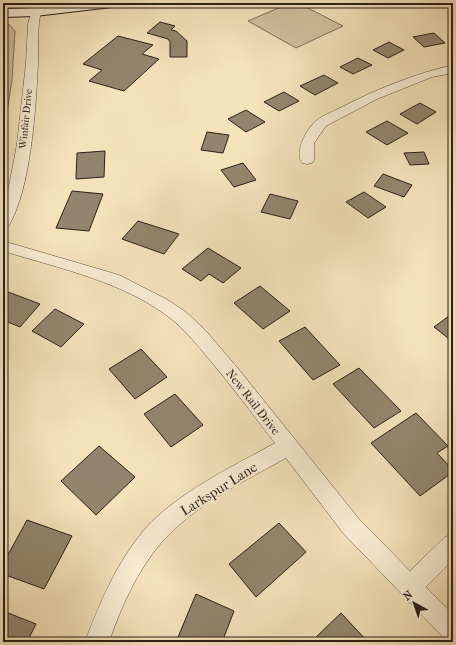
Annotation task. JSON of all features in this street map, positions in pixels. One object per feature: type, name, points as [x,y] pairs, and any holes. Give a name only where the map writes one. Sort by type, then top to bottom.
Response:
[{"type":"main road","points":[[3,13],[37,7],[112,3]]},
{"type":"street","name":"Winfair Drive","points":[[3,223],[10,207],[19,178],[37,7]]},
{"type":"street","points":[[307,160],[307,143],[321,123],[373,96],[429,74],[453,68]]},
{"type":"street","name":"New Rail Drive","points":[[3,246],[112,279],[160,303],[180,317],[200,336],[230,371],[351,526],[453,631]]},
{"type":"street","name":"Larkspur Lane","points":[[97,642],[119,590],[141,551],[154,537],[190,505],[288,446]]},
{"type":"street","points":[[410,586],[453,544]]},
{"type":"shaded area","points":[[290,3],[298,3],[343,26],[296,48],[248,21]]},
{"type":"shaded area","points":[[3,24],[10,25],[15,31],[12,80],[3,137]]},
{"type":"building","points":[[160,22],[175,26],[171,30],[176,31],[187,41],[187,57],[170,57],[170,42],[168,39],[147,33]]},
{"type":"building","points":[[434,33],[445,43],[424,47],[413,37]]},
{"type":"building","points":[[118,36],[153,45],[142,54],[159,59],[124,91],[89,81],[102,70],[83,64]]},
{"type":"building","points":[[389,42],[404,50],[388,58],[373,50]]},
{"type":"building","points":[[358,58],[372,65],[353,74],[340,67]]},
{"type":"building","points":[[324,75],[338,83],[315,95],[300,86]]},
{"type":"building","points":[[284,92],[299,101],[279,111],[264,102]]},
{"type":"building","points":[[420,103],[436,112],[417,124],[400,114]]},
{"type":"building","points":[[246,110],[265,122],[246,132],[228,119]]},
{"type":"building","points":[[387,121],[408,133],[387,145],[366,132]]},
{"type":"building","points":[[207,132],[229,135],[223,153],[201,150]]},
{"type":"building","points":[[105,151],[104,177],[76,179],[77,153]]},
{"type":"building","points":[[424,152],[429,164],[410,165],[404,153]]},
{"type":"building","points":[[243,163],[256,180],[234,187],[221,170]]},
{"type":"building","points":[[383,174],[412,185],[404,197],[374,186]]},
{"type":"building","points":[[72,191],[103,194],[89,231],[56,228]]},
{"type":"building","points":[[364,192],[386,207],[368,218],[346,202]]},
{"type":"building","points":[[270,194],[298,201],[290,219],[261,212]]},
{"type":"building","points":[[138,221],[179,234],[164,254],[122,239]]},
{"type":"building","points":[[208,248],[241,268],[223,283],[209,274],[201,281],[182,269]]},
{"type":"building","points":[[260,286],[290,311],[263,329],[234,303]]},
{"type":"building","points":[[3,290],[40,304],[20,327],[3,320]]},
{"type":"building","points":[[55,309],[84,324],[61,347],[32,331]]},
{"type":"building","points":[[453,313],[453,342],[434,327]]},
{"type":"building","points":[[305,327],[340,365],[313,380],[279,341]]},
{"type":"building","points":[[141,349],[167,377],[135,399],[109,369]]},
{"type":"building","points":[[359,368],[401,411],[374,428],[333,384]]},
{"type":"building","points":[[175,394],[203,425],[171,447],[144,414]]},
{"type":"building","points":[[416,413],[448,446],[437,453],[453,470],[453,472],[420,496],[371,443]]},
{"type":"building","points":[[99,446],[135,477],[96,515],[61,481]]},
{"type":"building","points":[[27,520],[72,536],[44,589],[3,574],[3,564]]},
{"type":"building","points":[[279,523],[306,552],[256,597],[229,564]]},
{"type":"building","points":[[196,594],[234,611],[222,642],[176,642]]},
{"type":"building","points":[[3,611],[36,624],[27,642],[3,642]]},
{"type":"building","points":[[341,613],[368,642],[311,642]]}]
